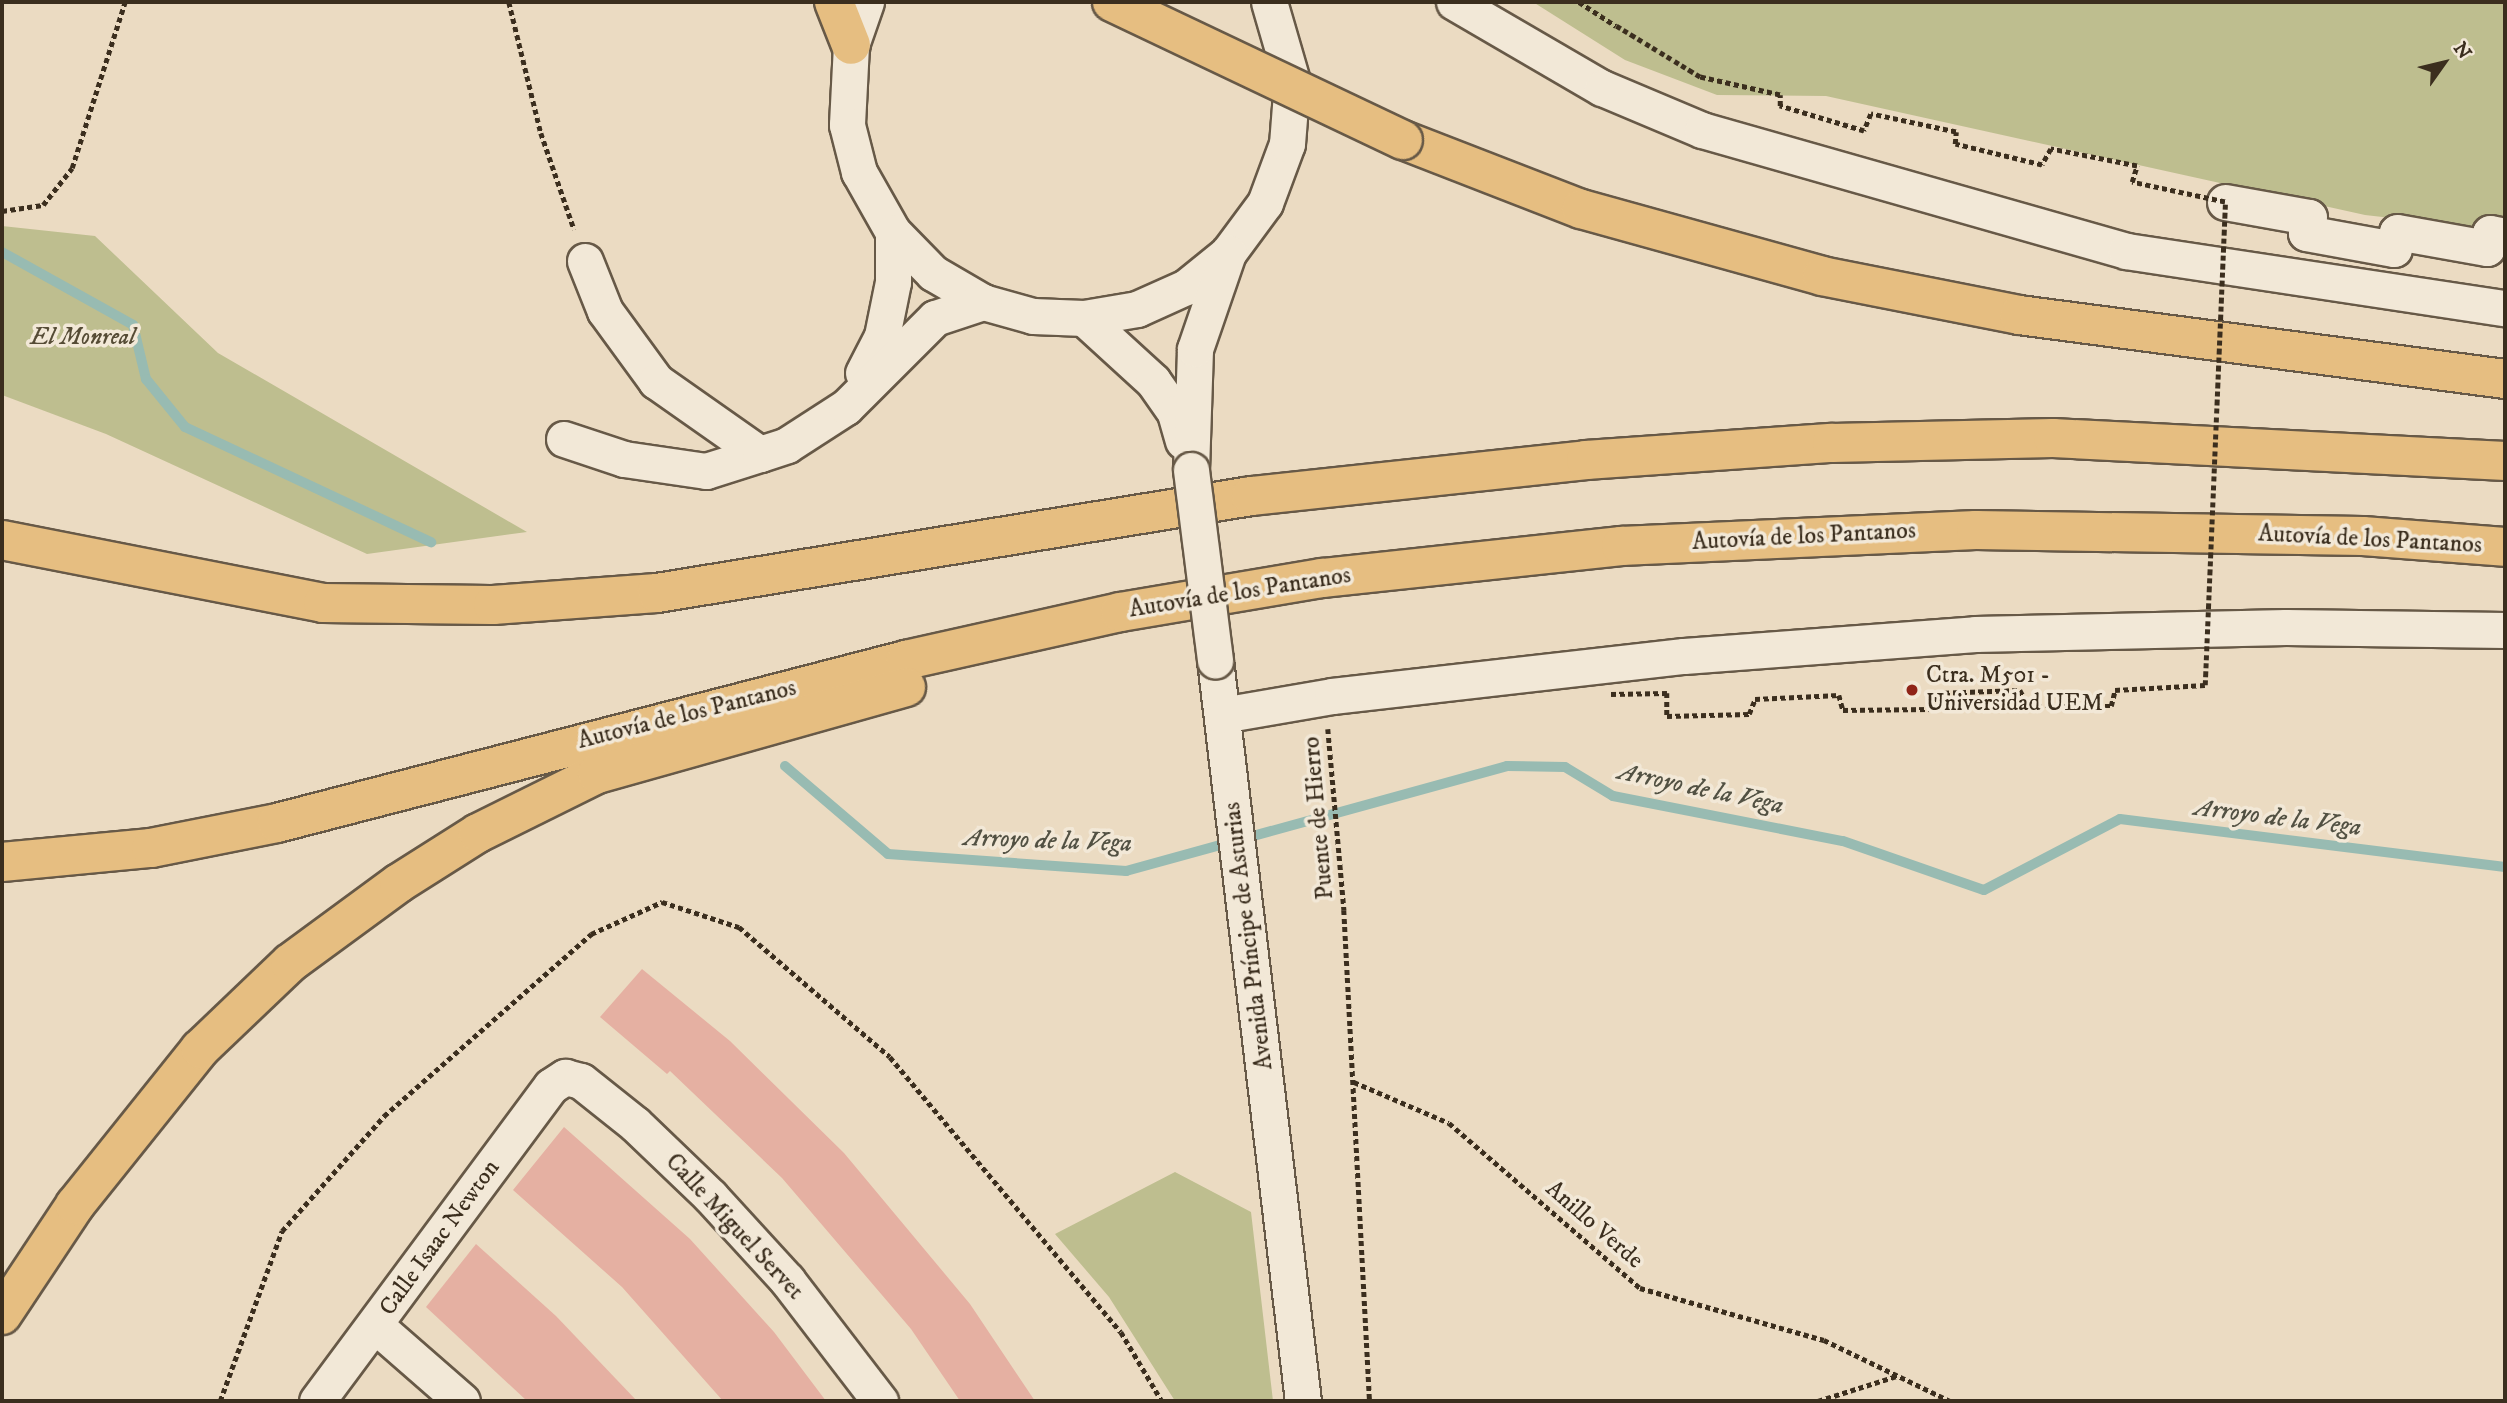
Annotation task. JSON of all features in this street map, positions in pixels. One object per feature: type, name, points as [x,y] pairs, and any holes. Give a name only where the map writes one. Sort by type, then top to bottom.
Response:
[{"type":"main road","points":[[834,2],[851,45]]},
{"type":"main road","points":[[1112,2],[1403,140],[1581,209],[1822,276],[2020,315],[2505,379]]},
{"type":"main road","points":[[2,540],[323,603],[493,605],[657,593],[1251,496],[1586,460],[1832,443],[2053,438],[2505,461]]},
{"type":"main road","name":"Autovía de los Pantanos","points":[[2,862],[151,848],[276,823],[772,693],[1120,612],[1322,578],[1621,545],[1976,530],[2363,536],[2505,547]]},
{"type":"main road","points":[[2,1315],[75,1205],[200,1049],[290,963],[456,848],[597,774],[940,678],[1120,612]]},
{"type":"street","points":[[866,2],[851,45],[847,125],[859,172],[892,232],[933,273],[983,302],[1033,316],[1084,318],[1137,309],[1186,286],[1227,253],[1265,202],[1287,144],[1292,81],[1279,19],[1269,2]]},
{"type":"street","points":[[1454,2],[1602,88],[1702,130],[2126,251],[2505,308]]},
{"type":"street","points":[[2225,202],[2309,217],[2306,233],[2394,249],[2397,232],[2487,248],[2490,233],[2505,236]]},
{"type":"street","points":[[846,407],[882,336],[893,282],[892,232]]},
{"type":"street","name":"Avenida Príncipe de Asturias","points":[[1191,470],[1195,349],[1227,253]]},
{"type":"street","points":[[585,261],[605,311],[656,381],[760,454]]},
{"type":"street","points":[[564,439],[624,459],[706,471],[760,454],[787,445],[846,407],[935,318],[983,302]]},
{"type":"street","name":"Avenida Príncipe de Asturias","points":[[1084,318],[1153,381],[1175,413],[1191,470],[1248,922],[1303,1401]]},
{"type":"street","points":[[1222,715],[1332,696],[1684,656],[1975,634],[2286,627],[2505,630]]},
{"type":"street","name":"Calle Isaac Newton","points":[[317,1401],[376,1326],[551,1086],[565,1077]]},
{"type":"street","name":"Calle Miguel Servet","points":[[565,1077],[582,1081],[635,1125],[711,1197],[788,1280],[880,1401]]},
{"type":"street","points":[[376,1326],[462,1401]]},
{"type":"path","points":[[2,211],[43,205],[72,168],[125,2]]},
{"type":"path","points":[[509,2],[541,133],[585,261]]},
{"type":"path","points":[[1579,2],[1700,77],[1780,95],[1780,106],[1864,131],[1871,114],[1956,132],[1955,144],[2042,165],[2051,149],[2137,166],[2132,183],[2225,202],[2205,685],[2115,690],[2111,706],[2028,706],[2020,690],[1936,693],[1931,709],[1843,710],[1839,695],[1755,699],[1749,714],[1667,716],[1667,693],[1611,694]]},
{"type":"path","name":"Puente de Hierro","points":[[1328,722],[1344,910],[1370,1401]]},
{"type":"path","name":"Anillo Verde","points":[[1354,1082],[1449,1123],[1640,1288],[1824,1340],[1950,1401]]},
{"type":"path","points":[[1818,1401],[1898,1376]]},
{"type":"green space","points":[[1533,2],[2505,2],[2505,231],[2365,215],[1826,96],[1717,95],[1625,60]]},
{"type":"green space","name":"El Monreal","points":[[2,226],[95,236],[218,353],[527,532],[367,554],[106,434],[2,395]]},
{"type":"green space","points":[[1175,1172],[1251,1212],[1273,1401],[1175,1401],[1109,1297],[1055,1234]]},
{"type":"building","points":[[642,969],[730,1041],[844,1153],[970,1304],[1035,1401],[960,1401],[911,1329],[782,1178],[670,1071],[667,1074],[600,1017]]},
{"type":"building","points":[[564,1127],[690,1239],[774,1332],[826,1401],[723,1401],[622,1287],[513,1190]]},
{"type":"building","points":[[476,1244],[556,1316],[637,1401],[527,1401],[426,1307]]},
{"type":"waterway","points":[[2,252],[133,325],[146,379],[185,427],[431,542]]},
{"type":"waterway","name":"Arroyo de la Vega","points":[[785,766],[888,854],[1126,871],[1507,766],[1565,767],[1613,796],[1843,841],[1984,890],[2120,819],[2505,867]]},
{"type":"place","name":"Ctra. M501 - Universidad UEM","points":[[1912,690]]}]
